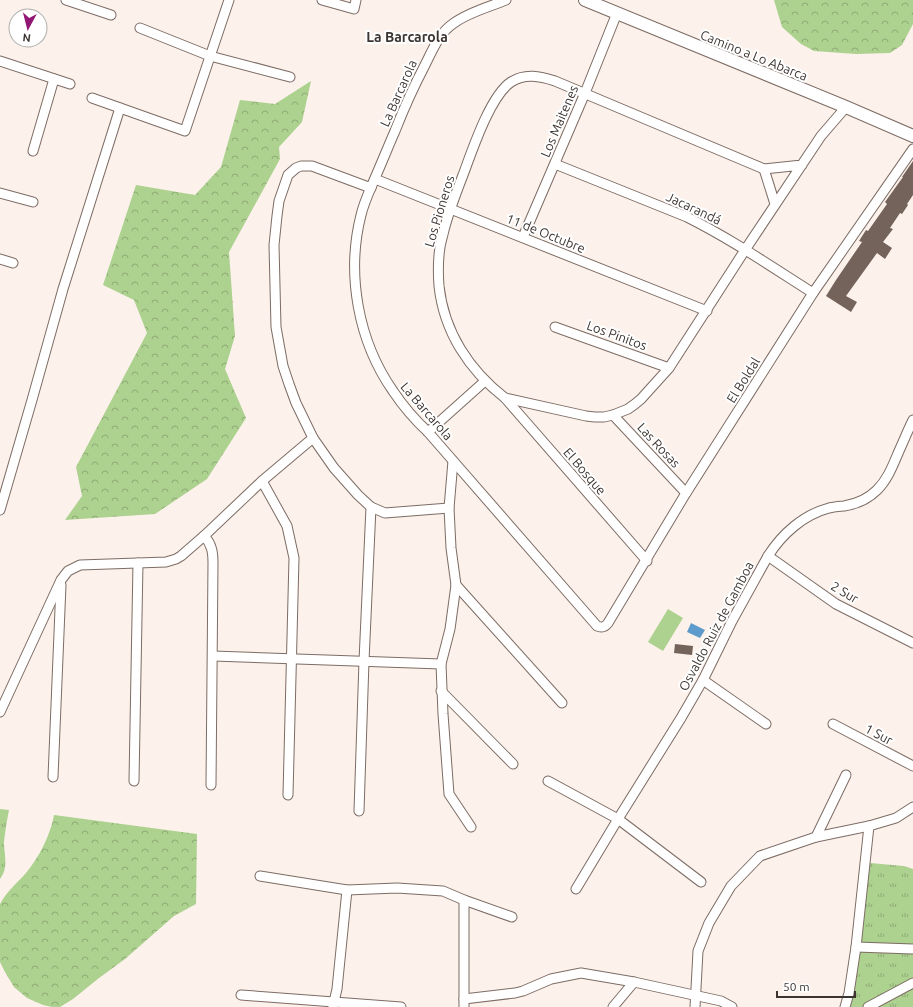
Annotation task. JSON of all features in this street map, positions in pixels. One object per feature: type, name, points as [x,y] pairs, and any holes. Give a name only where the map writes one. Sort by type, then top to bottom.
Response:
[{"type":"main road","name":"Camino a Lo Abarca","points":[[585,0],[913,136]]},
{"type":"street","points":[[66,0],[111,15]]},
{"type":"street","points":[[92,98],[185,131],[229,0]]},
{"type":"street","points":[[322,0],[354,9],[356,0]]},
{"type":"street","name":"La Barcarola","points":[[506,0],[461,18],[445,30],[440,36],[412,90],[361,214],[355,251],[358,307],[368,342],[392,391],[415,420],[428,432],[597,626],[601,628]]},
{"type":"street","name":"Los Maitenes","points":[[523,237],[585,93],[617,13]]},
{"type":"street","points":[[140,28],[210,56],[290,77]]},
{"type":"street","points":[[0,61],[70,84]]},
{"type":"street","name":"Los Pioneros","points":[[764,169],[555,81],[535,76],[522,77],[510,83],[504,88],[486,118],[450,209],[440,246],[438,260],[441,301],[455,341],[470,364],[485,381],[505,398],[586,416],[604,417],[621,412],[635,404],[669,368],[802,164],[821,136],[846,107]]},
{"type":"street","points":[[33,151],[54,79]]},
{"type":"street","points":[[0,510],[63,288],[120,108]]},
{"type":"street","name":"El Boldal","points":[[601,628],[608,623],[647,561],[686,494],[813,293],[913,149]]},
{"type":"street","name":"Jacarandá","points":[[555,164],[687,217],[745,250],[813,293]]},
{"type":"street","points":[[776,204],[764,169],[802,164]]},
{"type":"street","points":[[371,188],[318,167],[307,166],[296,168],[288,175],[280,201],[274,245],[276,327],[280,353],[289,384],[304,421],[313,438],[337,472],[371,507],[385,512],[449,508]]},
{"type":"street","name":"11 de Octubre","points":[[375,179],[707,311]]},
{"type":"street","points":[[0,193],[33,202]]},
{"type":"street","points":[[0,259],[13,263]]},
{"type":"street","name":"Los Pinitos","points":[[555,327],[669,368]]},
{"type":"street","points":[[428,432],[485,381]]},
{"type":"street","name":"El Bosque","points":[[505,398],[647,561]]},
{"type":"street","name":"Las Rosas","points":[[613,415],[686,494]]},
{"type":"street","name":"Osvaldo Ruiz de Gamboa","points":[[576,889],[681,718],[703,680],[732,621],[768,556],[780,539],[796,524],[806,518],[829,508],[854,504],[876,491],[888,477],[913,420]]},
{"type":"street","points":[[0,712],[61,580],[68,571],[80,565],[166,562],[176,559],[204,536],[262,481],[313,438]]},
{"type":"street","points":[[453,461],[449,508],[451,548],[456,586],[450,629],[441,664],[442,691],[449,794],[471,827]]},
{"type":"street","points":[[262,481],[287,526],[294,558],[288,795]]},
{"type":"street","points":[[359,811],[371,507]]},
{"type":"street","points":[[204,536],[210,544],[213,554],[211,786]]},
{"type":"street","name":"2 Sur","points":[[768,556],[836,604],[913,643]]},
{"type":"street","points":[[134,781],[138,563]]},
{"type":"street","points":[[54,778],[61,580]]},
{"type":"street","points":[[456,586],[562,703]]},
{"type":"street","points":[[213,656],[441,664]]},
{"type":"street","points":[[703,680],[766,724]]},
{"type":"street","points":[[442,691],[513,764]]},
{"type":"street","name":"1 Sur","points":[[833,724],[913,766]]},
{"type":"street","points":[[816,836],[846,775]]},
{"type":"street","points":[[548,781],[618,819],[701,882]]},
{"type":"street","points":[[695,1007],[698,951],[709,922],[731,886],[760,856],[816,836],[869,826],[896,818],[913,807]]},
{"type":"street","points":[[845,1007],[849,993],[856,947],[869,826]]},
{"type":"street","points":[[260,876],[347,890],[397,888],[443,891],[512,918]]},
{"type":"street","points":[[333,1004],[337,989],[347,890]]},
{"type":"street","points":[[464,900],[464,1003],[523,991],[551,979],[581,973],[634,982],[721,1001],[732,1007]]},
{"type":"street","points":[[856,947],[913,949]]},
{"type":"street","points":[[613,1007],[634,982]]},
{"type":"street","points":[[868,1007],[913,983]]},
{"type":"street","points":[[240,995],[333,1004],[401,1007]]},
{"type":"green space","points":[[774,0],[913,0],[913,24],[902,45],[890,53],[856,54],[814,51],[801,44],[782,27]]},
{"type":"green space","points":[[311,81],[302,122],[279,147],[280,159],[229,252],[235,336],[225,369],[246,418],[207,479],[155,514],[65,520],[82,496],[76,467],[147,333],[134,300],[103,285],[136,185],[195,195],[221,167],[240,100],[275,104]]},
{"type":"green space","points":[[668,609],[683,618],[663,651],[648,642]]},
{"type":"green space","points":[[0,809],[9,810],[4,842],[5,865],[0,879]]},
{"type":"green space","points":[[54,815],[197,834],[196,904],[174,916],[125,959],[73,999],[60,1007],[43,1005],[27,998],[14,987],[0,962],[0,904],[37,858],[48,836]]},
{"type":"green space","points":[[870,863],[904,866],[913,869],[913,1007],[848,1007]]},
{"type":"water","points":[[691,623],[705,630],[700,638],[687,632]]},
{"type":"building","points":[[913,161],[913,195],[902,214],[900,213],[890,228],[893,229],[883,242],[892,248],[885,259],[877,253],[846,296],[857,302],[851,312],[826,296],[862,242],[859,241],[866,230],[868,231],[887,204],[885,202]]},
{"type":"building","points":[[675,644],[693,646],[692,655],[674,653]]},
{"type":"district","name":"La Barcarola","points":[[407,37]]}]
